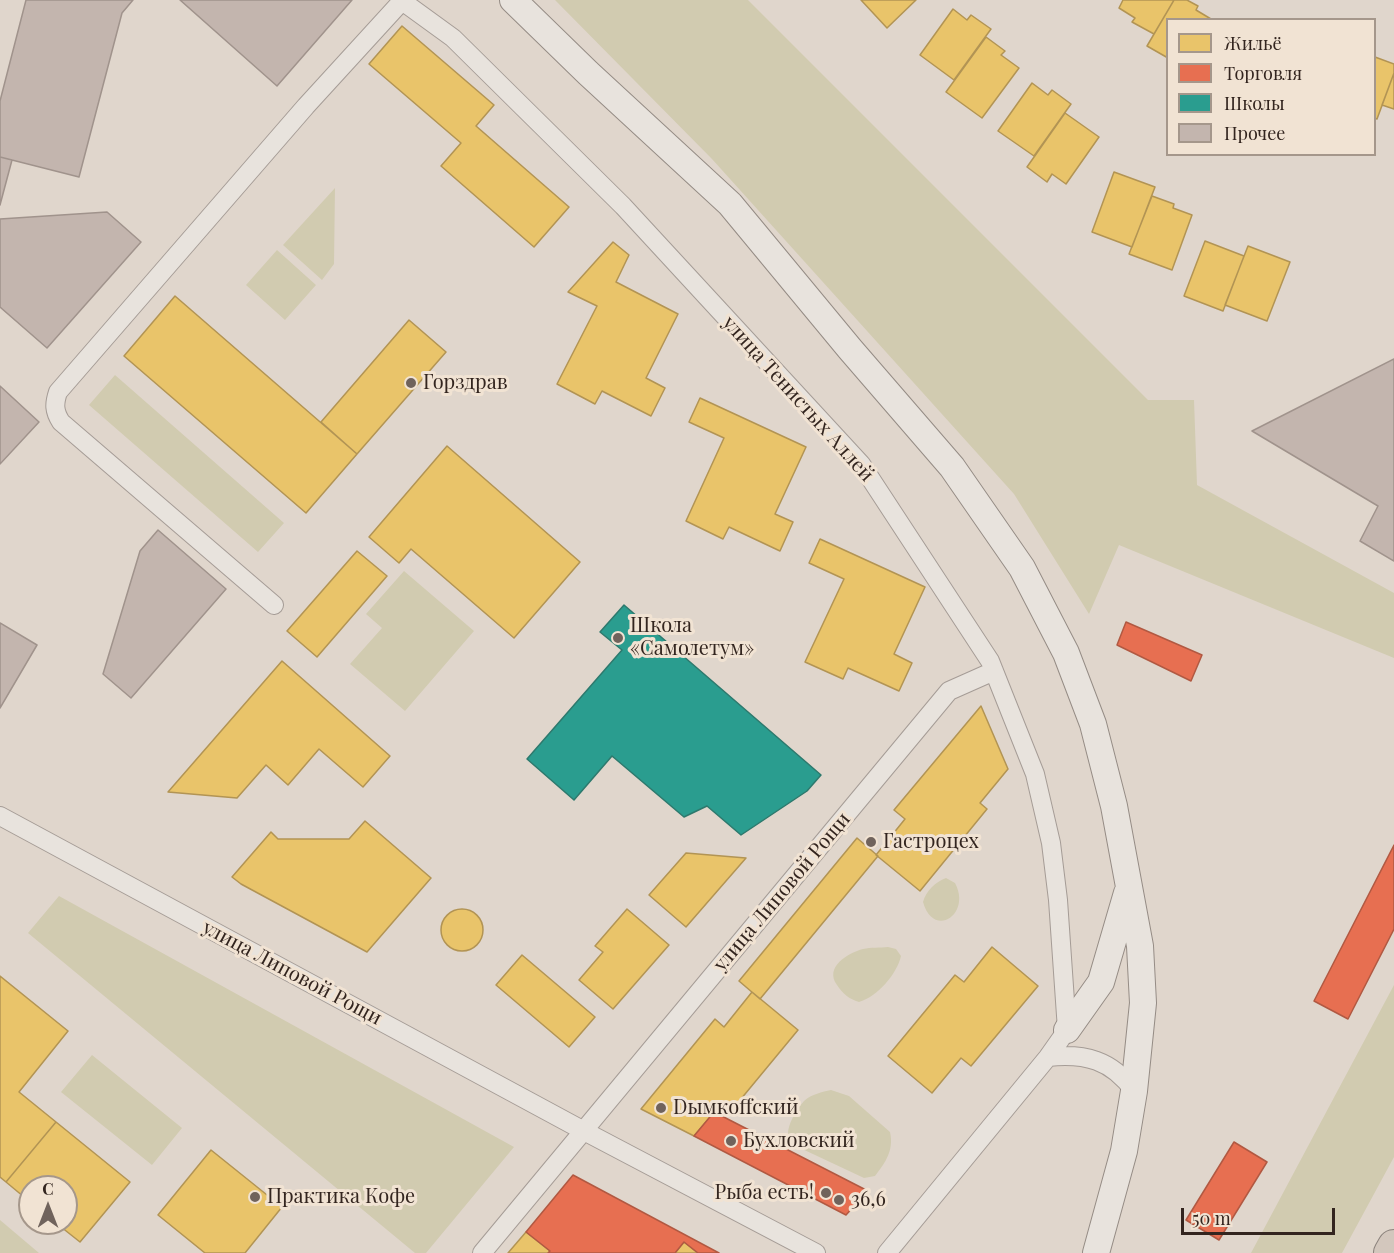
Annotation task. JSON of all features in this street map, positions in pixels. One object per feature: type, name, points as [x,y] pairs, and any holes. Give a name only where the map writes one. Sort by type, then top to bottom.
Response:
[{"type":"highway","points":[[1390,1253],[1394,1246]]},
{"type":"street","points":[[513,0],[588,73],[730,204],[850,350],[952,467],[1022,568],[1066,653],[1094,724],[1114,806],[1140,946],[1143,1003],[1134,1091],[1124,1151],[1096,1253]]},
{"type":"street","points":[[274,605],[61,422],[56,412],[55,402],[58,392],[81,365],[306,106],[402,1]]},
{"type":"street","name":"улица Тенистых Аллей","points":[[402,1],[453,38],[623,206],[861,464],[990,661],[1035,774],[1049,833],[1058,900],[1067,1030]]},
{"type":"street","name":"улица Липовой Рощи","points":[[482,1253],[950,692],[994,670]]},
{"type":"street","name":"улица Липовой Рощи","points":[[0,816],[584,1131]]},
{"type":"street","points":[[887,1253],[1048,1057],[1101,982],[1128,890]]},
{"type":"street","points":[[1048,1057],[1062,1055],[1090,1058],[1108,1065],[1123,1076],[1134,1091]]},
{"type":"street","points":[[584,1131],[816,1253]]},
{"type":"shaded area","points":[[555,0],[748,0],[1148,400],[1194,400],[1197,485],[1394,593],[1394,658],[1119,545],[1089,614],[1014,494],[712,159]]},
{"type":"shaded area","points":[[335,188],[334,264],[322,280],[283,245]]},
{"type":"shaded area","points":[[277,250],[316,285],[285,320],[246,285]]},
{"type":"shaded area","points":[[115,375],[284,523],[258,552],[89,405]]},
{"type":"shaded area","points":[[404,571],[474,631],[405,711],[350,664],[382,628],[366,614]]},
{"type":"shaded area","points":[[946,878],[955,883],[959,905],[955,913],[942,921],[928,913],[923,902],[932,887]]},
{"type":"shaded area","points":[[59,896],[514,1147],[426,1253],[415,1253],[28,933]]},
{"type":"shaded area","points":[[888,947],[896,949],[901,956],[885,984],[873,995],[859,1002],[844,994],[837,985],[833,972],[840,962],[845,957],[863,949]]},
{"type":"shaded area","points":[[1394,985],[1394,1157],[1342,1253],[1251,1253]]},
{"type":"shaded area","points":[[92,1055],[182,1128],[152,1165],[61,1092]]},
{"type":"shaded area","points":[[831,1090],[849,1096],[890,1132],[891,1144],[888,1156],[875,1176],[864,1178],[798,1147],[790,1140],[788,1131],[790,1125],[804,1101]]},
{"type":"shaded area","points":[[0,1220],[39,1253],[0,1253]]},
{"type":"building: Жильё","points":[[861,0],[916,0],[887,28]]},
{"type":"building: Жильё","points":[[1123,0],[1174,0],[1154,34],[1132,22],[1135,18],[1119,8]]},
{"type":"building: Жильё","points":[[1174,0],[1187,0],[1198,6],[1196,10],[1209,18],[1166,18],[1166,57],[1147,46]]},
{"type":"building: Жильё","points":[[953,9],[967,20],[971,15],[991,29],[954,80],[920,55]]},
{"type":"building: Жильё","points":[[402,26],[494,105],[476,126],[569,207],[534,247],[441,166],[461,143],[369,64]]},
{"type":"building: Жильё","points":[[986,37],[1005,51],[1001,55],[1019,68],[982,118],[946,92]]},
{"type":"building: Жильё","points":[[1376,57],[1394,64],[1394,73],[1377,119]]},
{"type":"building: Жильё","points":[[1394,73],[1394,109],[1382,105]]},
{"type":"building: Жильё","points":[[1032,83],[1048,95],[1052,90],[1071,104],[1034,156],[998,131]]},
{"type":"building: Жильё","points":[[1065,113],[1099,137],[1066,184],[1052,174],[1047,182],[1027,167]]},
{"type":"building: Жильё","points":[[1114,172],[1155,187],[1132,247],[1092,232]]},
{"type":"building: Жильё","points":[[1152,196],[1174,204],[1173,208],[1192,215],[1172,270],[1129,254]]},
{"type":"building: Жильё","points":[[1205,241],[1244,256],[1223,311],[1184,296]]},
{"type":"building: Жильё","points":[[613,242],[629,255],[616,282],[678,314],[646,378],[665,388],[651,416],[602,391],[595,404],[557,384],[597,306],[568,292]]},
{"type":"building: Жильё","points":[[1248,246],[1290,262],[1267,321],[1225,305]]},
{"type":"building: Жильё","points":[[175,296],[357,454],[306,513],[124,356]]},
{"type":"building: Жильё","points":[[409,320],[446,352],[357,454],[321,422]]},
{"type":"building: Жильё","points":[[700,398],[806,447],[775,514],[793,522],[780,551],[729,527],[723,539],[686,521],[724,438],[689,422]]},
{"type":"building: Жильё","points":[[447,446],[580,562],[514,638],[411,549],[399,563],[369,537]]},
{"type":"building: Жильё","points":[[820,539],[925,587],[894,654],[912,663],[899,691],[848,668],[843,679],[805,662],[844,579],[809,563]]},
{"type":"building: Жильё","points":[[357,551],[387,576],[317,657],[287,631]]},
{"type":"building: Жильё","points":[[282,661],[390,756],[363,787],[319,749],[288,785],[266,765],[237,798],[168,792]]},
{"type":"building: Жильё","points":[[981,706],[1008,769],[980,803],[987,809],[920,891],[876,855],[905,819],[894,810]]},
{"type":"building: Жильё","points":[[365,821],[431,878],[367,952],[232,877],[271,832],[278,839],[349,839]]},
{"type":"building: Жильё","points":[[857,838],[878,856],[760,999],[739,981]]},
{"type":"building: Жильё","points":[[686,853],[746,858],[686,927],[649,895]]},
{"type":"building: Жильё","points":[[462,909],[477,915],[483,930],[477,945],[462,951],[447,945],[441,930],[447,915]]},
{"type":"building: Жильё","points":[[627,909],[669,945],[613,1009],[579,980],[603,952],[595,946]]},
{"type":"building: Жильё","points":[[992,947],[1038,986],[971,1066],[961,1058],[932,1093],[888,1056],[955,975],[964,982]]},
{"type":"building: Жильё","points":[[522,955],[595,1017],[569,1047],[496,985]]},
{"type":"building: Жильё","points":[[0,976],[68,1031],[19,1092],[56,1122],[6,1182],[0,1177]]},
{"type":"building: Жильё","points":[[752,992],[798,1030],[731,1111],[722,1103],[694,1136],[641,1109],[715,1019],[724,1027]]},
{"type":"building: Жильё","points":[[56,1122],[130,1182],[80,1242],[71,1235],[78,1235],[78,1175],[18,1175],[18,1192],[6,1182]]},
{"type":"building: Жильё","points":[[211,1150],[282,1207],[245,1253],[205,1253],[158,1215]]},
{"type":"building: Жильё","points":[[526,1232],[550,1251],[548,1253],[508,1253]]},
{"type":"building: Жильё","points":[[684,1242],[698,1253],[675,1253]]},
{"type":"building: Торговля","points":[[1126,622],[1202,655],[1191,681],[1117,645]]},
{"type":"building: Торговля","points":[[1394,845],[1394,929],[1348,1019],[1314,1001]]},
{"type":"building: Торговля","points":[[714,1112],[868,1191],[846,1215],[694,1136]]},
{"type":"building: Торговля","points":[[1234,1142],[1267,1162],[1219,1240],[1186,1220]]},
{"type":"building: Торговля","points":[[573,1175],[719,1253],[698,1253],[684,1242],[675,1253],[548,1253],[550,1251],[526,1232]]},
{"type":"building: Школы","points":[[624,605],[821,775],[807,791],[741,835],[707,806],[684,817],[612,756],[574,800],[527,759],[622,650],[600,632]]},
{"type":"building: Прочее","points":[[26,0],[133,0],[122,13],[79,177],[0,157],[0,101]]},
{"type":"building: Прочее","points":[[180,0],[352,0],[277,86]]},
{"type":"building: Прочее","points":[[0,157],[12,160],[0,205]]},
{"type":"building: Прочее","points":[[107,212],[141,242],[47,348],[0,307],[0,219]]},
{"type":"building: Прочее","points":[[1394,359],[1394,561],[1360,541],[1378,506],[1252,431]]},
{"type":"building: Прочее","points":[[0,386],[39,422],[0,464]]},
{"type":"building: Прочее","points":[[158,530],[226,589],[131,698],[103,674],[140,551]]},
{"type":"building: Прочее","points":[[0,623],[37,645],[0,708]]},
{"type":"place","name":"Горздрав","points":[[411,383]]},
{"type":"place","name":"Школа «Самолетум»","points":[[618,638]]},
{"type":"place","name":"Гастроцех","points":[[871,842]]},
{"type":"place","name":"Dымкoffский","points":[[661,1108]]},
{"type":"place","name":"Бухловский","points":[[731,1141]]},
{"type":"place","name":"Рыба есть!","points":[[826,1193]]},
{"type":"place","name":"Практика Кофе","points":[[255,1197]]},
{"type":"place","name":"36,6","points":[[839,1200]]}]
